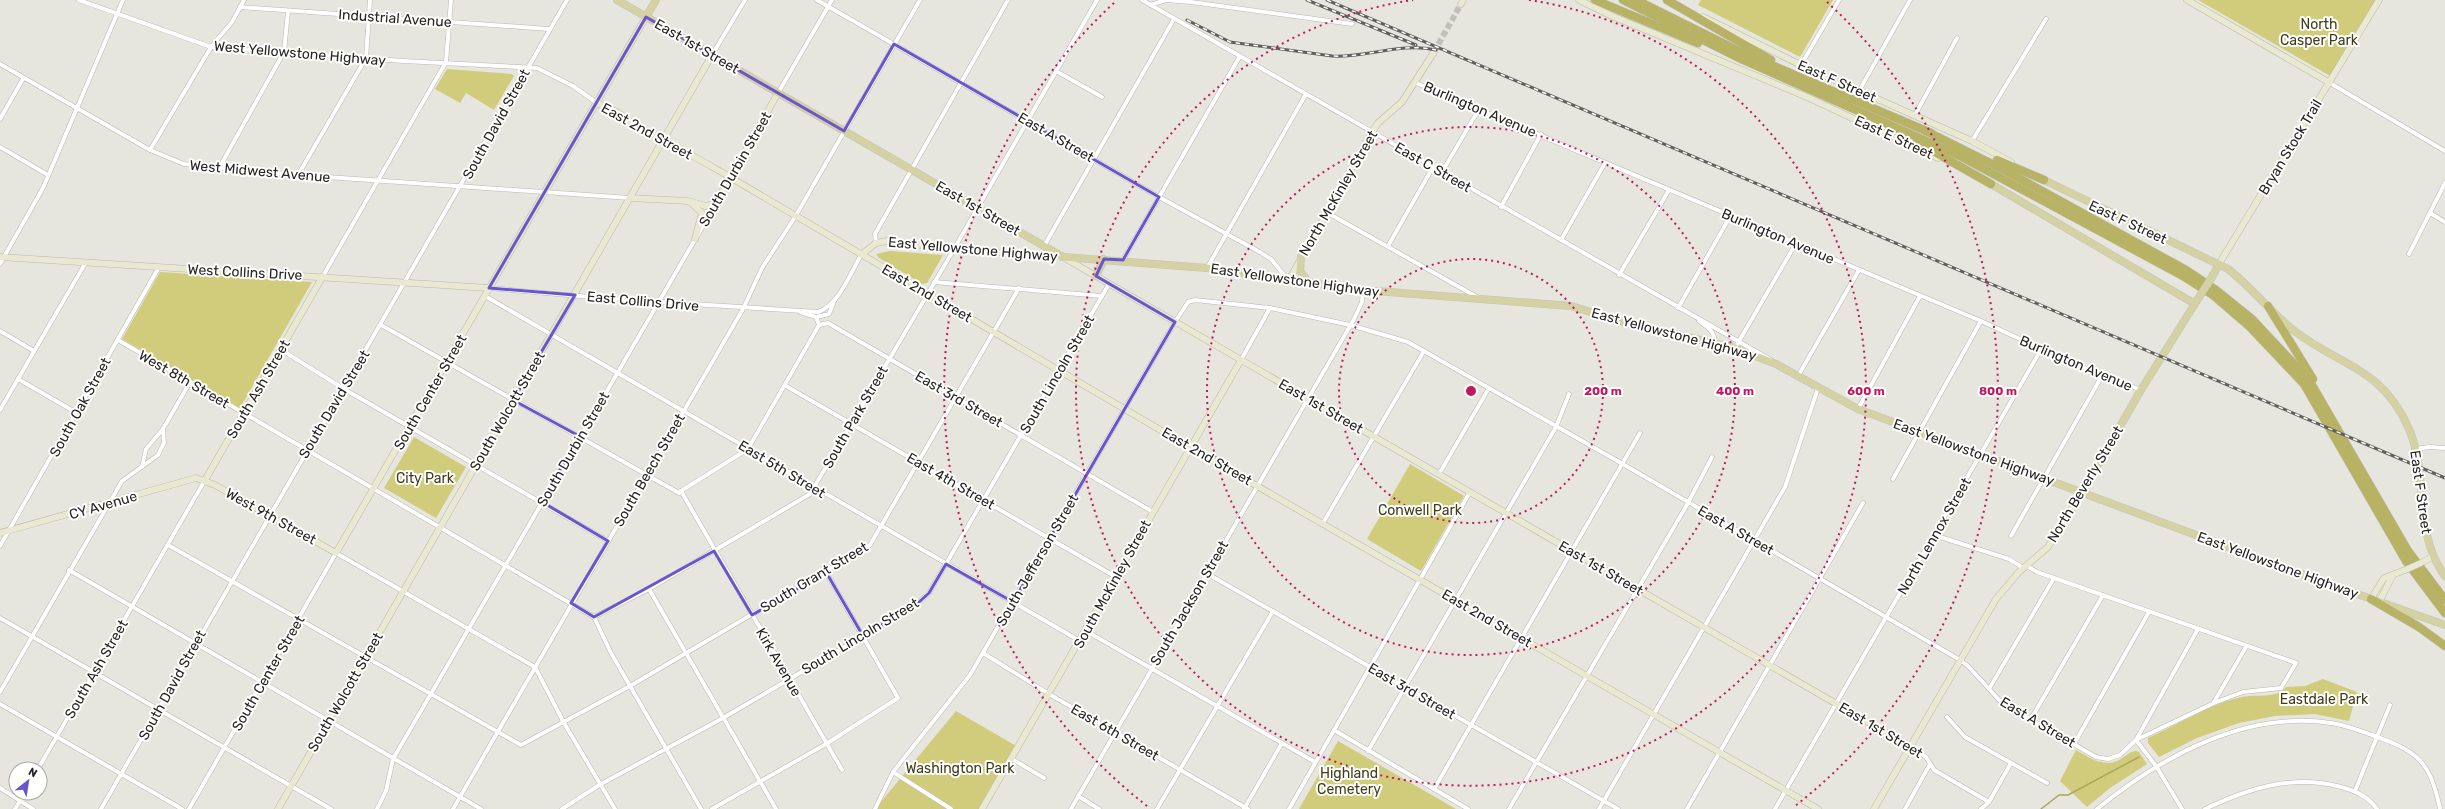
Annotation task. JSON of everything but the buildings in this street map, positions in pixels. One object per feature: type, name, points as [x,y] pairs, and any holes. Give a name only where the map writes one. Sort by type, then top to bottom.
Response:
[{"type":"highway","points":[[1595,0],[1739,58]]},
{"type":"highway","points":[[1623,0],[1739,58],[1973,163],[2183,276],[2213,295],[2249,326],[2304,384],[2406,561],[2445,613]]},
{"type":"highway","points":[[1636,0],[1735,49],[2044,180]]},
{"type":"highway","points":[[1668,0],[1813,83]]},
{"type":"highway","points":[[1891,125],[1991,184]]},
{"type":"highway","points":[[1926,131],[2016,176],[2186,270],[2216,290],[2252,318],[2276,342],[2309,380],[2336,422]]},
{"type":"highway","points":[[2268,306],[2303,360],[2408,551],[2445,600]]},
{"type":"highway","points":[[2375,600],[2419,627],[2445,646]]},
{"type":"main road","name":"East 1st Street","points":[[617,0],[1911,747]]},
{"type":"main road","points":[[646,17],[656,0]]},
{"type":"main road","name":"East E Street","points":[[1579,0],[1612,16],[1807,97],[1991,184],[2195,304]]},
{"type":"main road","name":"East F Street","points":[[1668,0],[1801,65],[1972,141],[2084,202],[2219,264],[2241,279],[2292,329],[2315,344],[2355,366],[2373,379],[2396,405],[2408,428],[2416,450],[2422,490],[2424,522],[2432,557],[2445,576]]},
{"type":"main road","points":[[2187,0],[2330,83]]},
{"type":"main road","name":"Bryan Stock Trail","points":[[2201,294],[2379,0]]},
{"type":"main road","name":"South Center Street","points":[[336,553],[411,426],[646,17]]},
{"type":"main road","name":"North McKinley Street","points":[[1289,280],[1372,132],[1378,123],[1402,102],[1434,52]]},
{"type":"main road","name":"South Wolcott Street","points":[[278,809],[439,526],[477,464],[575,295],[712,55]]},
{"type":"main road","name":"South Durbin Street","points":[[722,192],[778,93]]},
{"type":"main road","name":"East 2nd Street","points":[[596,103],[619,113],[631,122],[664,139],[1191,448],[1818,809]]},
{"type":"main road","points":[[630,198],[688,201],[706,206],[712,204],[722,192]]},
{"type":"main road","points":[[688,201],[702,213],[695,239]]},
{"type":"main road","name":"East Yellowstone Highway","points":[[861,255],[876,243],[904,242],[954,249],[1123,260],[1207,268],[1310,284],[1363,290],[1571,306],[1630,324],[1735,348],[1776,364],[1858,409],[2445,625]]},
{"type":"main road","name":"West Collins Drive","points":[[2,257],[323,276],[489,288]]},
{"type":"main road","points":[[1301,257],[1300,271],[1310,284]]},
{"type":"main road","points":[[1096,276],[1104,259]]},
{"type":"main road","name":"South Ash Street","points":[[205,480],[323,276]]},
{"type":"main road","name":"North Beverly Street","points":[[1874,809],[1996,599],[2025,567],[2052,542],[2141,390],[2201,294]]},
{"type":"main road","name":"South McKinley Street","points":[[982,809],[1241,360]]},
{"type":"main road","name":"CY Avenue","points":[[0,533],[196,478],[205,480]]},
{"type":"main road","name":"West 9th Street","points":[[205,480],[336,553]]},
{"type":"main road","points":[[2375,600],[2382,580],[2432,557]]},
{"type":"street","name":"West Yellowstone Highway","points":[[79,0],[211,47],[366,58],[528,66],[537,68],[573,86],[596,103]]},
{"type":"street","points":[[0,264],[2,257],[48,175],[123,0]]},
{"type":"street","points":[[150,150],[211,47],[232,22],[244,0]]},
{"type":"street","points":[[298,175],[366,58],[370,0]]},
{"type":"street","name":"South Ash Street","points":[[323,276],[446,62],[451,0]]},
{"type":"street","name":"South David Street","points":[[102,809],[196,642],[270,517],[307,450],[461,186],[528,66],[567,0]]},
{"type":"street","points":[[712,55],[745,0]]},
{"type":"street","name":"East A Street","points":[[818,0],[1271,260],[1289,280]]},
{"type":"street","points":[[778,93],[832,0]]},
{"type":"street","name":"South Beech Street","points":[[453,809],[571,603],[743,309],[762,268],[795,217],[920,0]]},
{"type":"street","points":[[876,243],[875,234],[910,168],[1008,0]]},
{"type":"street","name":"South Park Street","points":[[594,617],[648,589],[714,551],[807,496],[814,488],[954,249],[1097,0]]},
{"type":"street","name":"East C Street","points":[[1142,0],[1678,308],[1766,355],[1776,364]]},
{"type":"street","points":[[1150,5],[1166,0],[1191,2],[1352,24]]},
{"type":"street","points":[[1801,65],[1838,0]]},
{"type":"street","points":[[1859,91],[1910,0]]},
{"type":"street","name":"Industrial Avenue","points":[[240,7],[550,29]]},
{"type":"street","points":[[222,168],[223,161],[284,52],[288,11]]},
{"type":"street","points":[[1044,246],[1174,19]]},
{"type":"street","points":[[1972,141],[2046,19]]},
{"type":"street","points":[[1915,115],[1957,38]]},
{"type":"street","points":[[1123,260],[1240,56]]},
{"type":"street","name":"West Midwest Avenue","points":[[0,64],[23,79],[76,107],[150,150],[184,164],[298,175],[630,198]]},
{"type":"street","points":[[1056,71],[1102,97]]},
{"type":"street","points":[[0,119],[23,79]]},
{"type":"street","name":"Burlington Avenue","points":[[1416,82],[1541,134],[1605,163],[1636,174],[1669,190],[1731,215],[1795,245],[1860,270],[1981,321],[2072,363],[2141,390]]},
{"type":"street","points":[[2330,83],[2445,151]]},
{"type":"street","points":[[1207,268],[1306,94]]},
{"type":"street","points":[[1442,172],[1479,109]]},
{"type":"street","points":[[1501,206],[1541,134]]},
{"type":"street","points":[[0,147],[48,175]]},
{"type":"street","points":[[1561,240],[1605,163]]},
{"type":"street","points":[[1388,246],[1433,167]]},
{"type":"street","points":[[2409,254],[2445,183]]},
{"type":"street","points":[[1620,275],[1669,190]]},
{"type":"street","name":"South Durbin Street","points":[[377,809],[386,791],[393,759],[579,436],[722,192]]},
{"type":"street","points":[[1326,212],[1480,298]]},
{"type":"street","points":[[2430,214],[2445,222]]},
{"type":"street","points":[[1678,308],[1731,215]]},
{"type":"street","points":[[1735,348],[1795,245]]},
{"type":"street","points":[[819,325],[828,323],[829,314],[835,298],[861,255]]},
{"type":"street","points":[[0,410],[86,262]]},
{"type":"street","name":"South Oak Street","points":[[0,546],[159,267]]},
{"type":"street","points":[[1798,376],[1860,270]]},
{"type":"street","points":[[934,282],[1102,296]]},
{"type":"street","name":"South Lincoln Street","points":[[562,809],[602,784],[723,718],[863,636],[918,602],[929,593],[1109,284]]},
{"type":"street","name":"East Collins Drive","points":[[489,288],[743,309],[797,311],[823,310],[835,298]]},
{"type":"street","name":"South Grant Street","points":[[498,731],[521,745],[630,686],[870,545],[1019,288]]},
{"type":"street","name":"South Jackson Street","points":[[1071,809],[1114,731],[1152,669],[1307,397],[1350,325],[1362,302],[1363,290]]},
{"type":"street","name":"East 5th Street","points":[[485,296],[550,336],[683,412],[715,428],[814,488],[1080,641]]},
{"type":"street","points":[[1858,409],[1920,296]]},
{"type":"street","name":"South Jefferson Street","points":[[875,809],[893,772],[962,688],[1188,302],[1195,300],[1270,308]]},
{"type":"street","points":[[1241,360],[1270,308],[1350,325]]},
{"type":"street","name":"East Collins Drive","points":[[797,311],[816,317]]},
{"type":"street","points":[[381,324],[513,400],[679,492],[748,449],[786,386],[819,325],[816,317],[829,314]]},
{"type":"street","name":"East C Street","points":[[1694,317],[1712,332],[1715,337],[1714,343]]},
{"type":"street","points":[[1893,479],[1981,321]]},
{"type":"street","name":"East 3rd Street","points":[[828,323],[1153,512]]},
{"type":"street","name":"East A Street","points":[[1350,325],[1408,342],[1622,463],[1688,503],[1960,660],[1968,666],[2001,702],[2096,757],[2108,759],[2120,755],[2136,740]]},
{"type":"street","points":[[0,331],[34,351]]},
{"type":"street","name":"West 8th Street","points":[[118,340],[373,490],[506,564],[594,617]]},
{"type":"street","name":"North Lennox Street","points":[[1775,809],[1982,455],[2042,348]]},
{"type":"street","points":[[280,349],[344,388],[608,541]]},
{"type":"street","points":[[1322,523],[1424,351]]},
{"type":"street","points":[[2011,536],[2103,374]]},
{"type":"street","points":[[18,379],[77,413]]},
{"type":"street","points":[[141,468],[146,449],[163,429],[190,382]]},
{"type":"street","name":"East 4th Street","points":[[786,386],[1116,577]]},
{"type":"street","points":[[1439,474],[1489,388]]},
{"type":"street","points":[[1599,809],[1785,487],[1818,388]]},
{"type":"street","points":[[1368,751],[1556,427],[1569,394]]},
{"type":"street","points":[[0,692],[122,481],[158,455],[164,443],[163,429]]},
{"type":"street","points":[[1434,789],[1640,433]]},
{"type":"street","points":[[2416,450],[2429,447],[2445,448]]},
{"type":"street","points":[[1509,809],[1688,503],[1712,457]]},
{"type":"street","name":"South Ash Street","points":[[42,761],[205,480]]},
{"type":"street","name":"Kirk Avenue","points":[[681,491],[714,551],[842,770]]},
{"type":"street","points":[[1289,809],[1470,492]]},
{"type":"street","points":[[1686,809],[1770,666],[1862,503]]},
{"type":"street","points":[[1934,535],[2009,559],[2054,578],[2246,647],[2296,663],[2280,688],[2243,692],[2214,703],[2136,740]]},
{"type":"street","points":[[168,545],[365,658],[399,674],[431,695],[498,731]]},
{"type":"street","points":[[336,553],[535,667],[564,723],[602,784],[615,809]]},
{"type":"street","name":"South Center Street","points":[[189,809],[336,553]]},
{"type":"street","points":[[70,570],[481,809]]},
{"type":"street","points":[[712,809],[826,744],[898,698],[826,572]]},
{"type":"street","name":"East 3rd Street","points":[[1206,573],[1618,809]]},
{"type":"street","points":[[1989,689],[2054,578]]},
{"type":"street","points":[[648,589],[776,809]]},
{"type":"street","points":[[2031,719],[2103,595]]},
{"type":"street","points":[[1157,809],[1273,611]]},
{"type":"street","points":[[2074,744],[2149,612]]},
{"type":"street","points":[[594,617],[630,686],[701,809]]},
{"type":"street","points":[[0,618],[331,809]]},
{"type":"street","points":[[2136,740],[2198,629]]},
{"type":"street","points":[[1086,631],[1315,762]]},
{"type":"street","points":[[2214,703],[2246,647]]},
{"type":"street","name":"East 6th Street","points":[[983,653],[1049,694],[1246,808]]},
{"type":"street","points":[[0,704],[182,809]]},
{"type":"street","points":[[2355,791],[2390,705]]},
{"type":"street","points":[[1947,716],[1965,737],[2047,783]]},
{"type":"street","points":[[2097,809],[2127,784],[2156,766],[2198,745],[2241,730],[2276,722],[2332,723],[2377,737],[2408,749],[2418,757],[2426,768],[2440,809]]},
{"type":"street","points":[[1334,730],[1468,809]]},
{"type":"street","points":[[2136,740],[2156,766],[2182,809]]},
{"type":"street","points":[[1246,808],[1282,743]]},
{"type":"street","name":"East 1st Street","points":[[1911,747],[1926,756],[1934,770],[1989,802]]},
{"type":"street","points":[[1012,759],[1044,778]]},
{"type":"street","points":[[1981,809],[1989,802],[2011,763]]},
{"type":"street","points":[[1905,809],[1930,764]]},
{"type":"street","points":[[893,772],[951,809]]},
{"type":"street","points":[[2205,809],[2248,791],[2286,782],[2317,781],[2355,791],[2369,800],[2377,809]]},
{"type":"street","points":[[1078,796],[1099,809]]},
{"type":"street","points":[[15,809],[20,801],[34,809]]},
{"type":"highlighted area","points":[[646,17],[844,131],[894,44],[1159,197],[1123,260],[1104,259],[1096,276],[1175,322],[1013,602],[946,564],[929,593],[918,603],[863,636],[826,572],[752,615],[714,551],[594,617],[571,603],[608,541],[542,502],[579,436],[513,400],[575,295],[489,288]]},
{"type":"green space","points":[[1701,0],[1833,0],[1800,57],[1698,5]]},
{"type":"green space","name":"North Casper Park","points":[[2198,0],[2377,0],[2332,77]]},
{"type":"green space","points":[[447,69],[512,74],[514,76],[494,110],[466,93],[460,103],[435,89]]},
{"type":"green space","points":[[890,251],[943,255],[927,283],[922,284],[879,258],[876,254]]},
{"type":"green space","points":[[160,272],[312,282],[240,408],[122,339]]},
{"type":"green space","name":"City Park","points":[[414,437],[466,467],[436,518],[384,488]]},
{"type":"green space","name":"Conwell Park","points":[[1410,464],[1464,496],[1421,571],[1367,539]]},
{"type":"green space","name":"Eastdale Park","points":[[2323,679],[2357,692],[2349,721],[2314,714],[2275,716],[2239,723],[2197,738],[2159,757],[2148,743],[2148,738],[2219,704],[2242,697],[2272,695],[2282,691],[2286,687],[2305,686]]},
{"type":"green space","name":"Washington Park","points":[[956,711],[1018,747],[982,809],[875,809]]},
{"type":"green space","name":"Highland Cemetery","points":[[1338,741],[1456,809],[1299,809]]},
{"type":"green space","points":[[2076,750],[2085,756],[2106,763],[2117,761],[2136,751],[2139,752],[2147,764],[2110,788],[2087,807],[2060,781]]},
{"type":"waterway","points":[[2041,809],[2059,795],[2068,795],[2139,757]]},
{"type":"tunnel","points":[[1434,52],[1461,4]]},
{"type":"railway","points":[[1307,0],[1416,45]]},
{"type":"railway","points":[[1327,0],[2445,478]]},
{"type":"railway","points":[[1187,20],[1230,42],[1332,56],[1358,55],[1409,48],[1436,50]]}]
